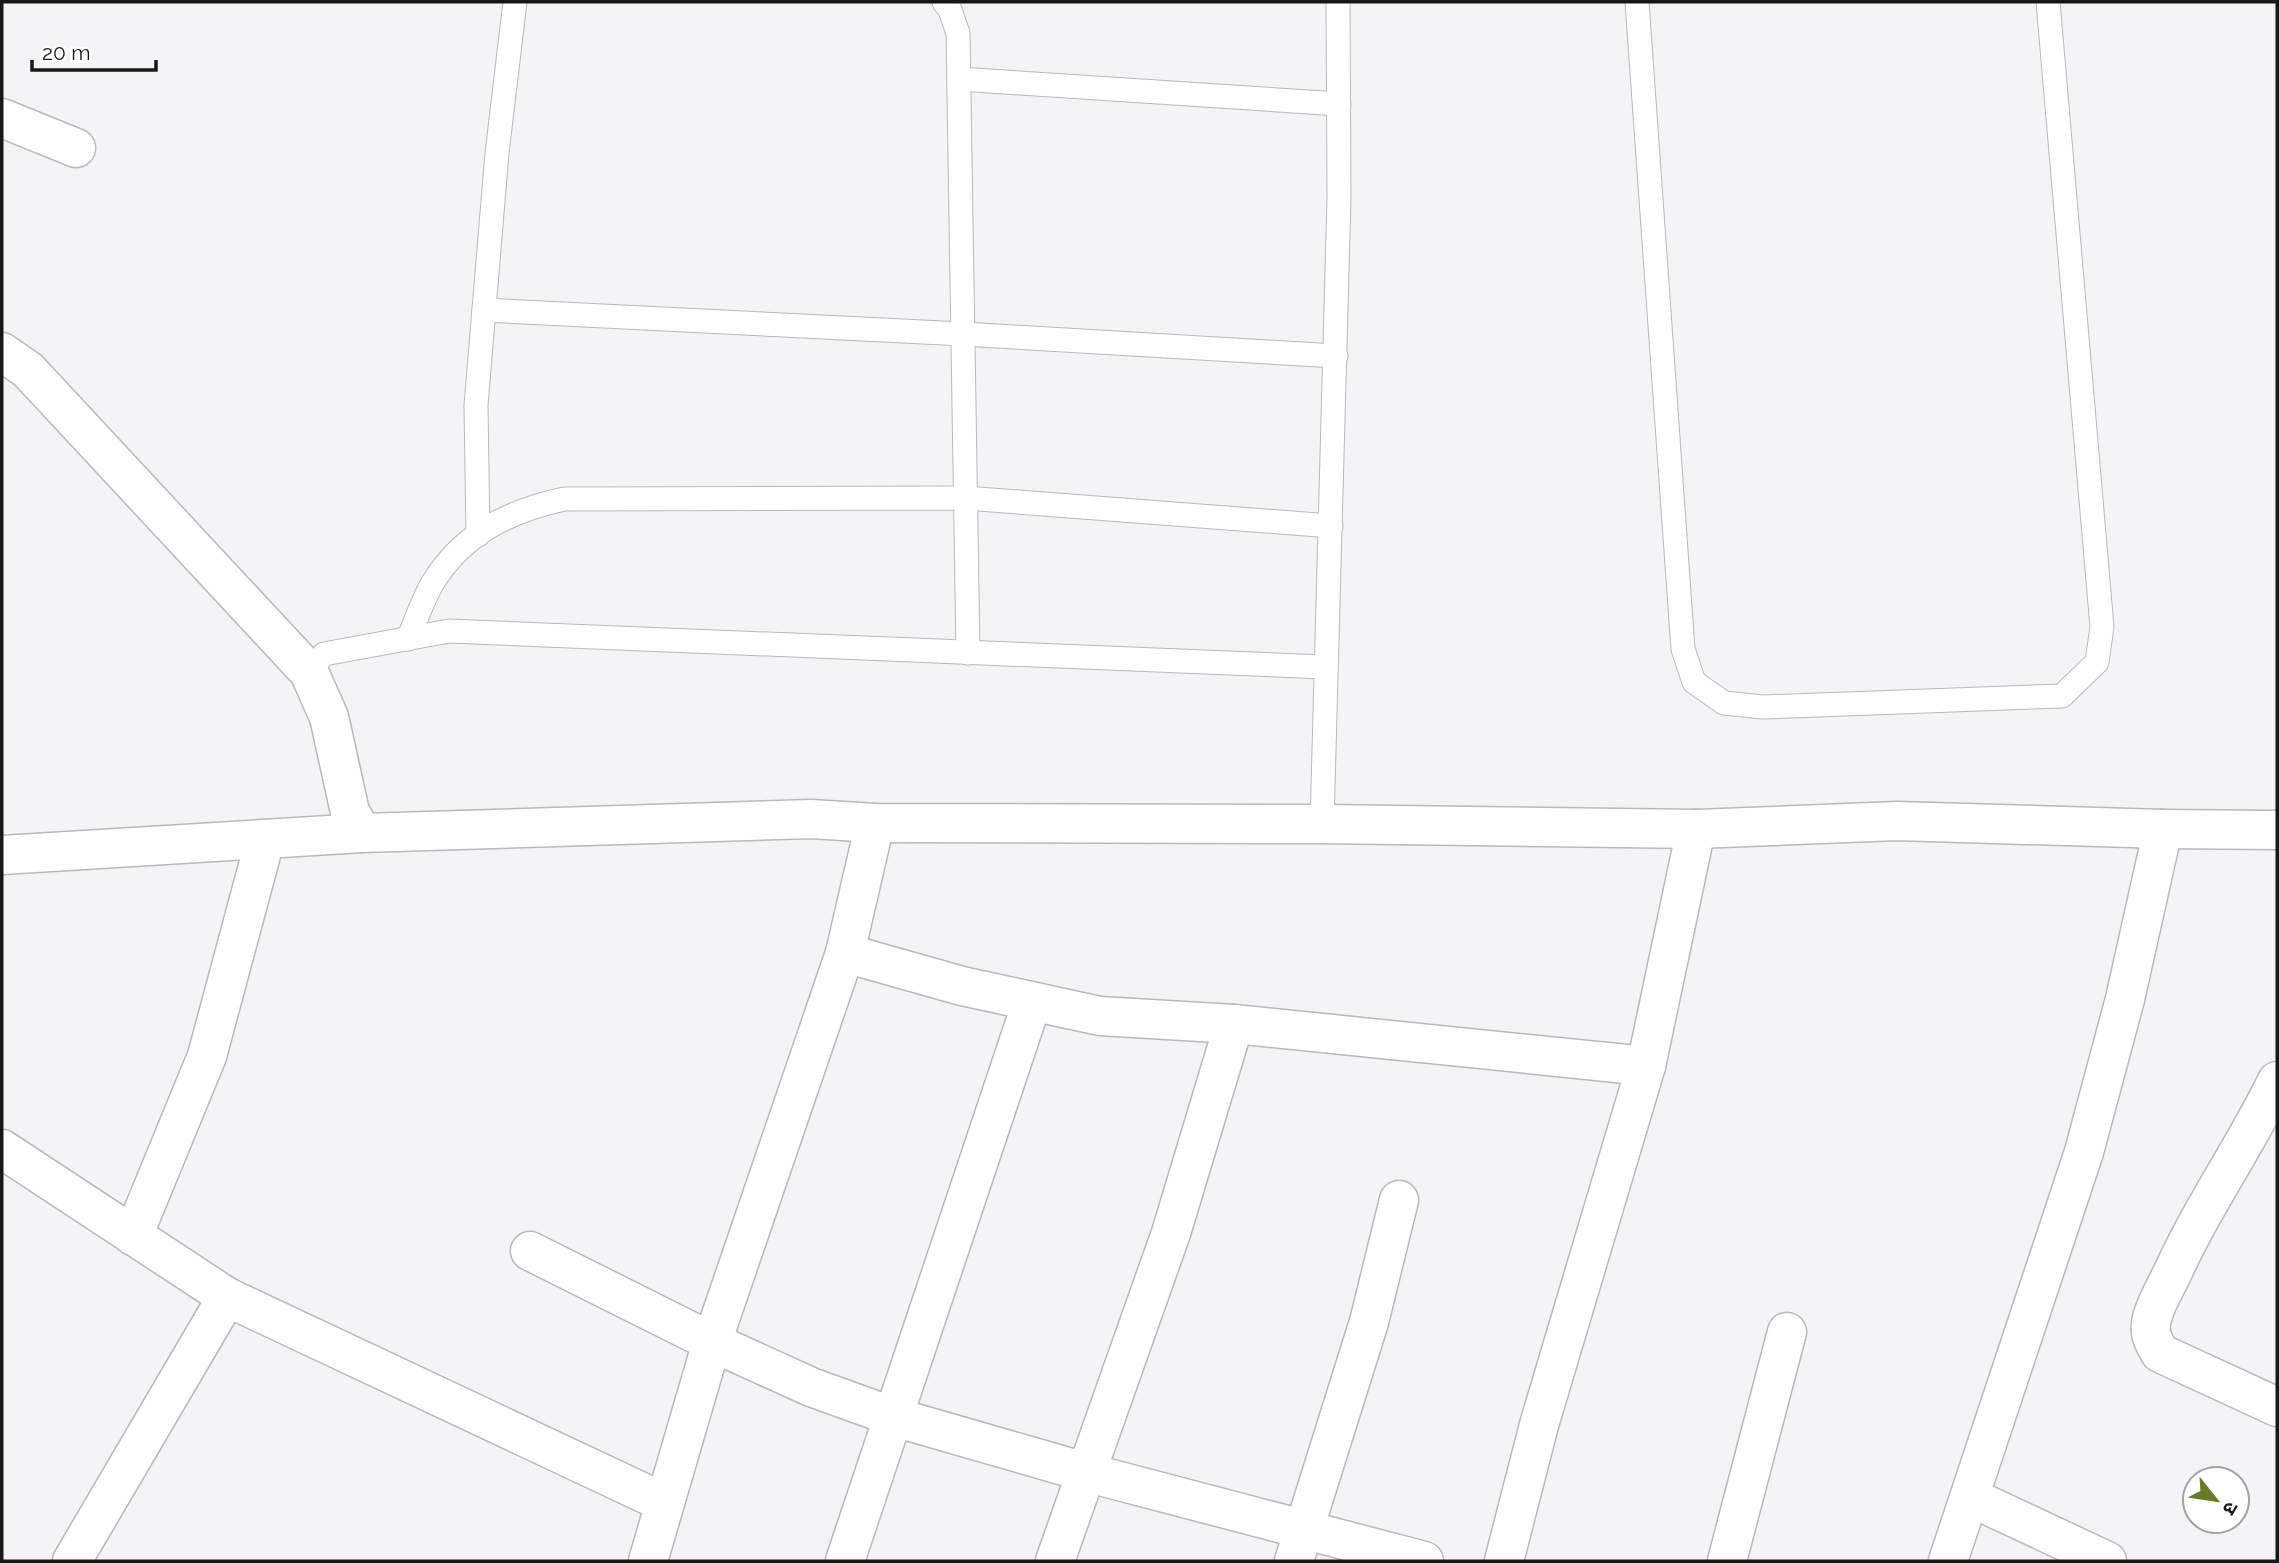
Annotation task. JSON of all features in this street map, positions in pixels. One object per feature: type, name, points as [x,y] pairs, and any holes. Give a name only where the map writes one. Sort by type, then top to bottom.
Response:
[{"type":"street","points":[[2,118],[76,148]]},
{"type":"street","points":[[2,352],[28,370],[309,672],[329,716],[350,812],[362,833]]},
{"type":"street","points":[[2,855],[362,833],[811,819],[875,824],[1322,824],[1696,829],[1897,821],[2163,830],[2277,830]]},
{"type":"street","points":[[648,1561],[712,1342],[845,953],[875,824]]},
{"type":"street","points":[[1504,1561],[1539,1425],[1646,1066],[1696,829]]},
{"type":"street","points":[[1948,1561],[2084,1152],[2124,999],[2163,830]]},
{"type":"street","points":[[133,1236],[207,1056],[265,840]]},
{"type":"street","points":[[845,953],[962,986],[1100,1016],[1234,1024],[1646,1066]]},
{"type":"street","points":[[845,1561],[1032,1002]]},
{"type":"street","points":[[1055,1561],[1171,1233],[1234,1024]]},
{"type":"street","points":[[2272,1105],[2209,1200],[2151,1319],[2150,1338],[2160,1353],[2277,1407]]},
{"type":"street","points":[[2,1149],[227,1297],[665,1503]]},
{"type":"street","points":[[1299,1545],[1369,1322],[1399,1200]]},
{"type":"street","points":[[530,1251],[712,1342],[811,1387],[894,1417],[1085,1472],[1299,1545],[1424,1561]]},
{"type":"street","points":[[72,1561],[227,1297]]},
{"type":"street","points":[[1727,1561],[1787,1332]]},
{"type":"street","points":[[1970,1497],[2108,1561]]},
{"type":"lane","points":[[478,535],[476,405],[497,153],[515,2]]},
{"type":"lane","points":[[944,2],[950,10],[958,33],[968,653]]},
{"type":"lane","points":[[1322,824],[1336,356],[1338,2]]},
{"type":"lane","points":[[1637,2],[1683,649],[1694,682],[1724,703],[1763,707],[2062,696],[2097,662],[2102,627],[2048,2]]},
{"type":"lane","points":[[959,79],[1339,104]]},
{"type":"lane","points":[[484,310],[1336,356]]},
{"type":"lane","points":[[408,639],[432,584],[457,551],[497,520],[534,505],[564,499],[965,498],[1331,526]]},
{"type":"lane","points":[[309,672],[324,654],[449,631],[1325,667]]}]
